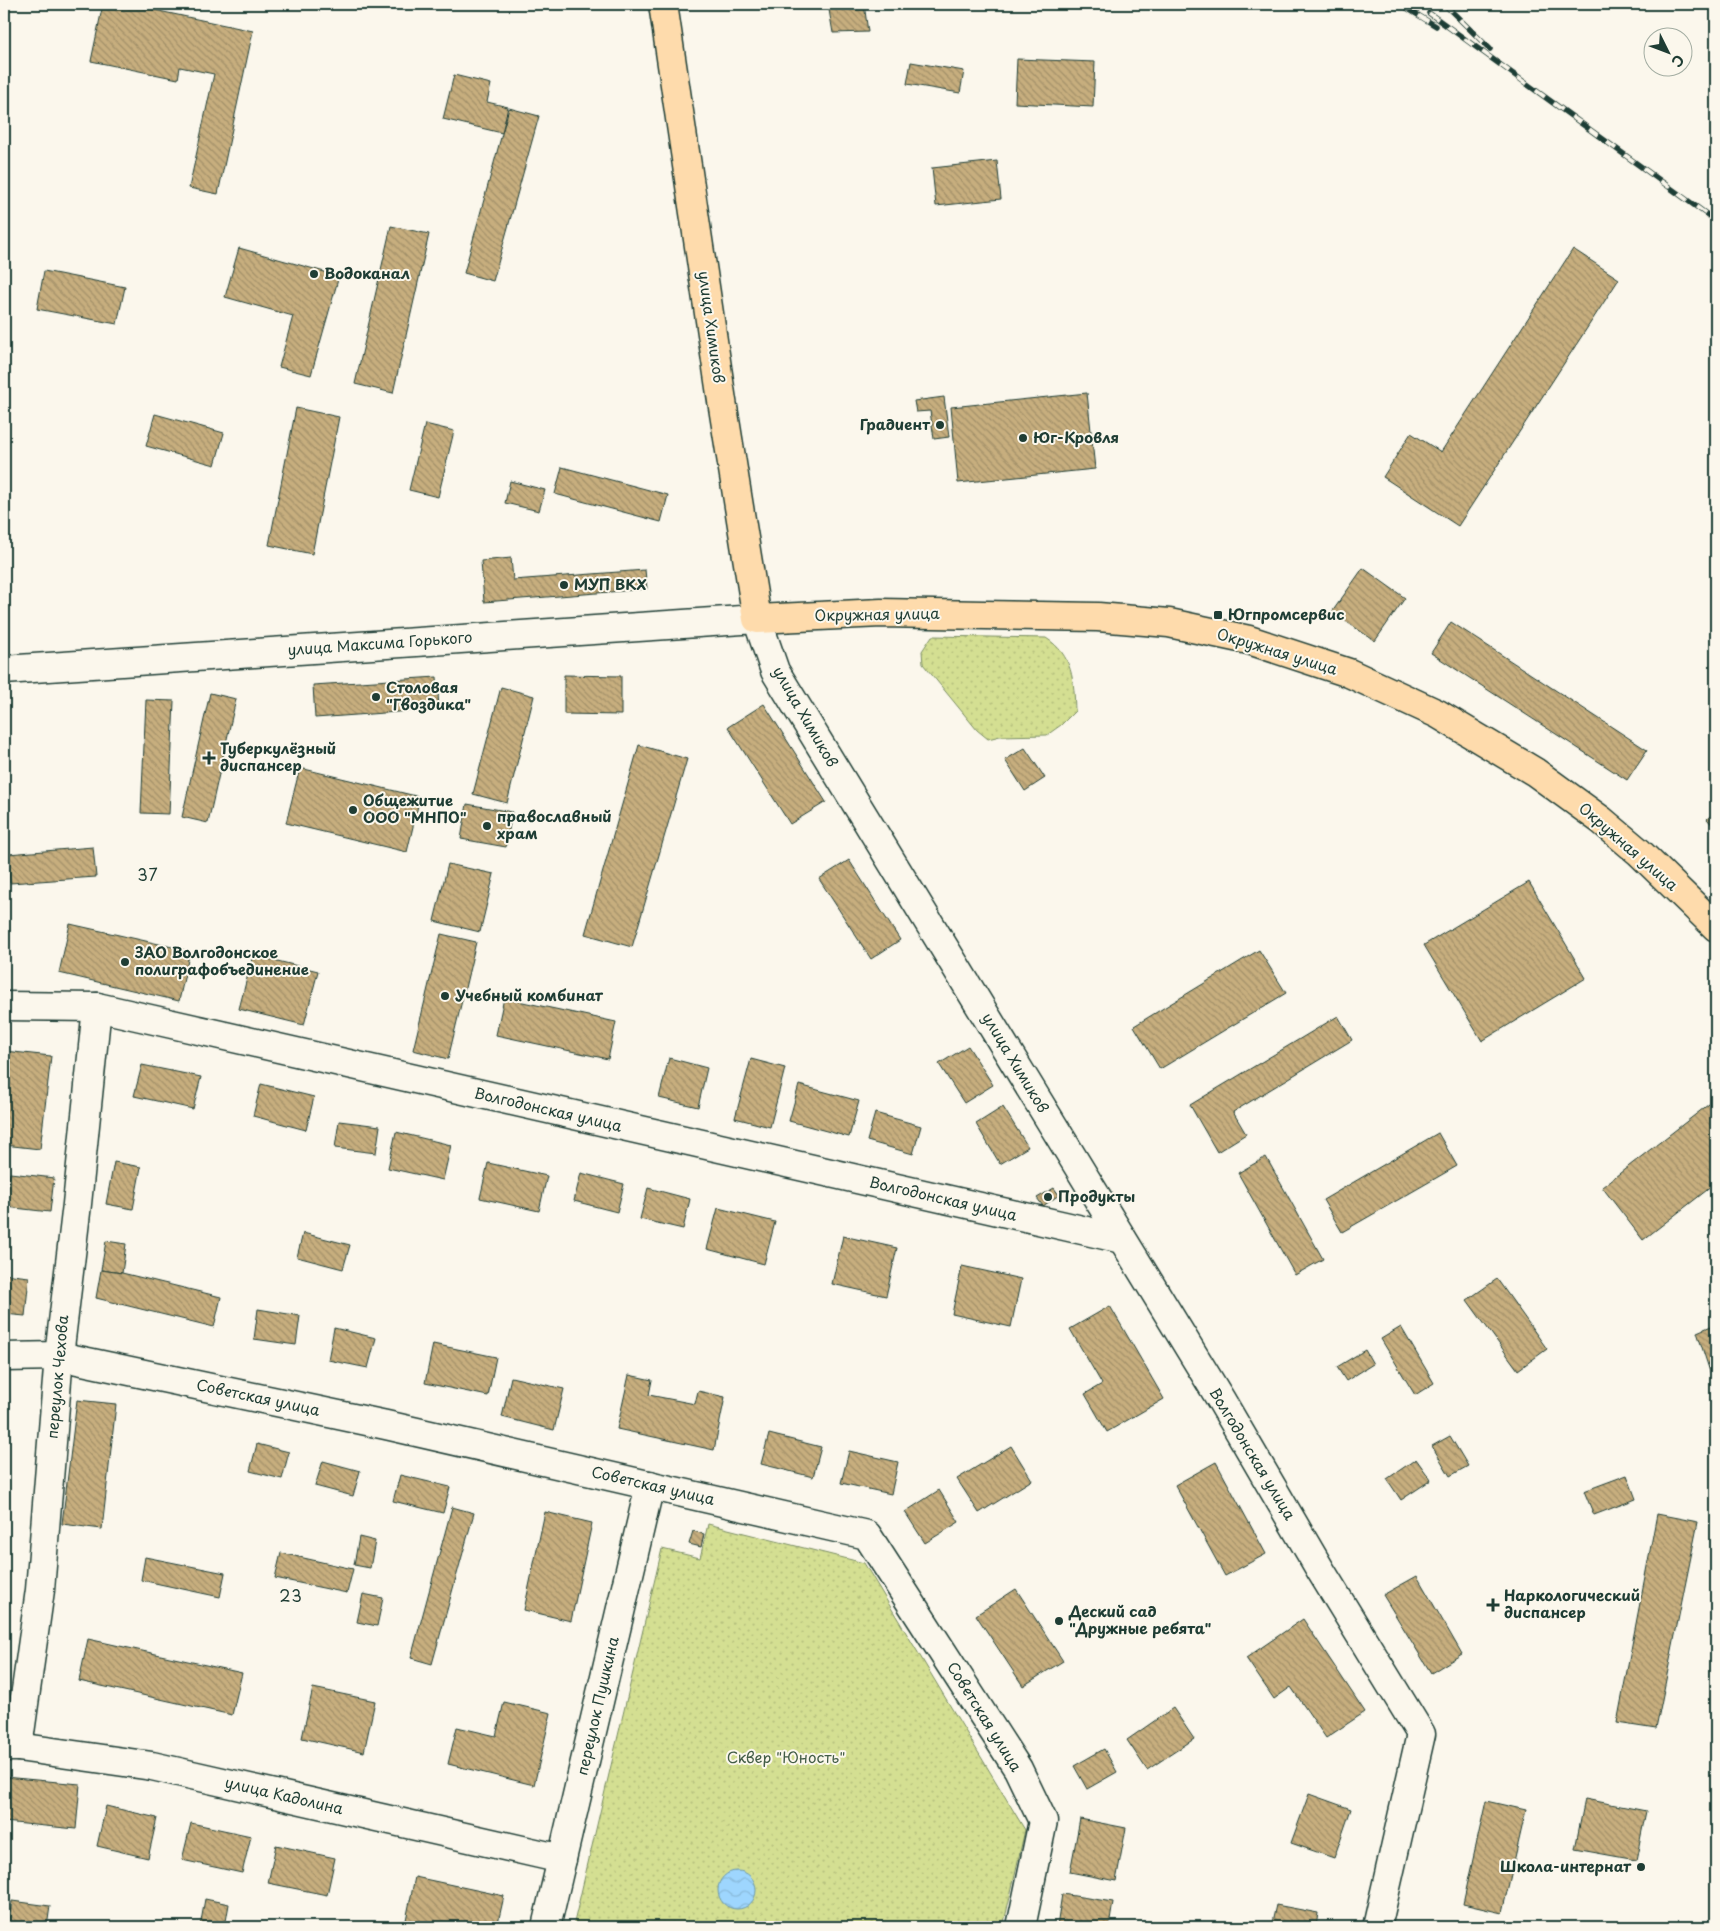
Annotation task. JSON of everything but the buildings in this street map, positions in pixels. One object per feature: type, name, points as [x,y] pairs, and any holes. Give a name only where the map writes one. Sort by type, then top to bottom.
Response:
[{"type":"main road","name":"улица Химиков","points":[[663,4],[722,401],[757,619]]},
{"type":"main road","name":"Окружная улица","points":[[757,619],[881,613],[1098,617],[1169,624],[1249,640],[1349,673],[1438,714],[1535,772],[1602,820],[1639,852],[1716,927]]},
{"type":"street","name":"улица Максима Горького","points":[[4,670],[658,624],[757,619]]},
{"type":"street","name":"улица Химиков","points":[[757,619],[775,671],[1122,1239]]},
{"type":"street","name":"Волгодонская улица","points":[[4,1006],[97,1007],[1122,1239],[1421,1734],[1377,1927]]},
{"type":"street","name":"переулок Чехова","points":[[11,1747],[40,1590],[59,1356],[97,1007]]},
{"type":"street","name":"Советская улица","points":[[4,1357],[59,1356],[376,1423],[867,1535],[1018,1769],[1043,1821],[1021,1927]]},
{"type":"street","name":"переулок Пушкина","points":[[546,1927],[650,1485]]},
{"type":"street","name":"улица Кадолина","points":[[11,1747],[152,1766],[562,1859]]},
{"type":"green space","points":[[932,636],[1046,638],[1062,652],[1067,661],[1073,679],[1075,711],[1061,725],[1047,735],[1000,736],[988,739],[977,730],[923,664],[922,651]]},
{"type":"green space","name":"Сквер \"Юность\"","points":[[708,1524],[864,1563],[1025,1830],[1003,1927],[573,1927],[662,1549],[700,1558]]},
{"type":"water","points":[[737,1871],[750,1877],[756,1890],[750,1903],[737,1909],[724,1903],[718,1890],[724,1877]]},
{"type":"railway","points":[[1400,4],[1436,26]]},
{"type":"railway","points":[[1444,4],[1490,49]]},
{"type":"railway","points":[[1429,13],[1716,221]]},
{"type":"place","name":"Водоканал","points":[[314,274]]},
{"type":"place","name":"Градиент","points":[[940,425]]},
{"type":"place","name":"Юг-Кровля","points":[[1023,438]]},
{"type":"place","name":"МУП ВКХ","points":[[564,585]]},
{"type":"place","name":"Югпромсервис","points":[[1218,615]]},
{"type":"place","name":"Столовая \"Гвоздика\"","points":[[376,697]]},
{"type":"place","name":"Туберкулёзный диспансер","points":[[209,758]]},
{"type":"place","name":"Общежитие ООО \"МНПО\"","points":[[353,810]]},
{"type":"place","name":"православный храм","points":[[487,826]]},
{"type":"place","name":"ЗАО Волгодонское полиграфобъединение","points":[[125,962]]},
{"type":"place","name":"Учебный комбинат","points":[[445,996]]},
{"type":"place","name":"Продукты","points":[[1048,1197]]},
{"type":"place","name":"Наркологический диспансер","points":[[1493,1605]]},
{"type":"place","name":"Деский сад \"Дружные ребята\"","points":[[1059,1621]]},
{"type":"place","name":"Школа-интернат","points":[[1641,1867]]},
{"type":"district","name":"37","points":[[148,875]]},
{"type":"district","name":"23","points":[[291,1596]]}]
